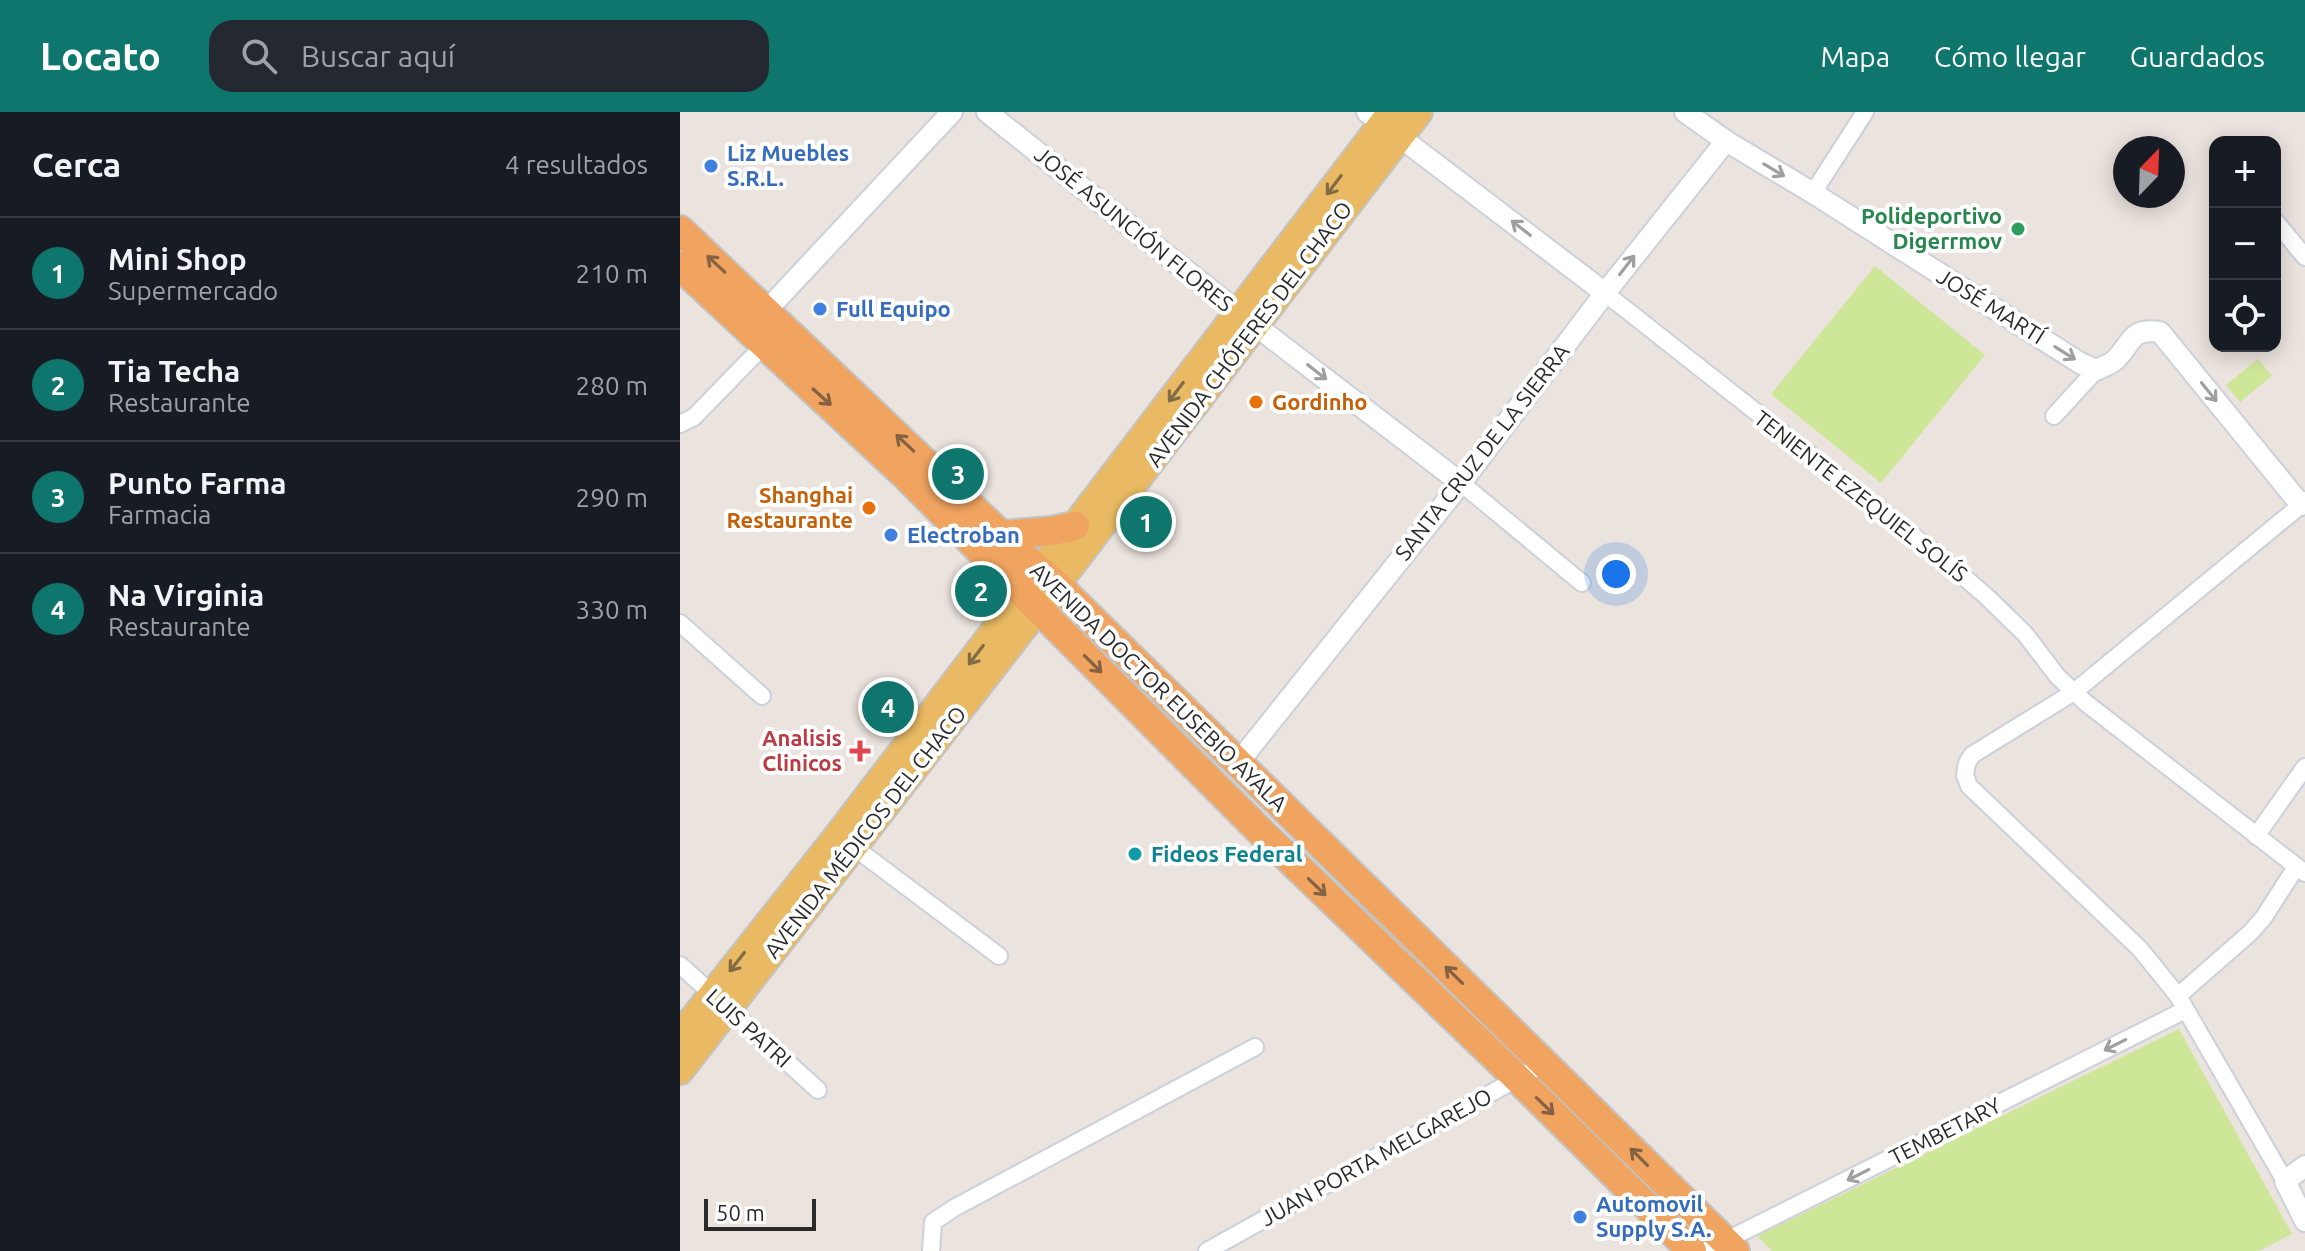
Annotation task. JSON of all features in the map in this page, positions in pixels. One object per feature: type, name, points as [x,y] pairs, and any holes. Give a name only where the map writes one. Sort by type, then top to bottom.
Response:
[{"type":"highway","name":"AVENIDA DOCTOR EUSEBIO AYALA","points":[[680,230],[1002,535],[1040,588],[1261,832],[1692,1251]]},
{"type":"highway","name":"AVENIDA DOCTOR EUSEBIO AYALA","points":[[680,266],[887,457],[1238,763],[1545,1063],[1722,1248]]},
{"type":"highway","points":[[1002,535],[1075,526]]},
{"type":"highway","points":[[1399,966],[1423,945]]},
{"type":"main road","name":"AVENIDA CHÓFERES DEL CHACO","points":[[1040,588],[1247,318],[1385,121],[1419,112]]},
{"type":"main road","name":"AVENIDA CHÓFERES DEL CHACO","points":[[1040,588],[1075,526],[1247,318]]},
{"type":"main road","name":"AVENIDA MÉDICOS DEL CHACO","points":[[680,1071],[720,1002],[1040,588]]},
{"type":"main road","name":"AVENIDA MÉDICOS DEL CHACO","points":[[680,1035],[720,1002]]},
{"type":"street","points":[[766,311],[952,112]]},
{"type":"street","name":"JOSÉ ASUNCIÓN FLORES","points":[[987,112],[1461,483],[1582,583]]},
{"type":"street","name":"JOSÉ MARTÍ","points":[[1685,112],[1726,141],[2080,363],[2096,370]]},
{"type":"street","points":[[1813,193],[1865,112]]},
{"type":"street","name":"TENIENTE EZEQUIEL SOLÍS","points":[[1385,121],[1949,564],[2025,634],[2058,677],[2074,692],[2301,870]]},
{"type":"street","name":"SANTA CRUZ DE LA SIERRA","points":[[1238,763],[1461,483],[1605,293],[1726,141]]},
{"type":"street","points":[[2281,228],[2305,257]]},
{"type":"street","points":[[2054,416],[2096,370],[2113,362],[2136,334],[2147,330],[2160,332],[2303,504],[2074,692],[1980,749],[1967,763],[1965,775],[1969,786],[2140,949],[2182,1003],[2305,1221]]},
{"type":"street","points":[[680,424],[694,417],[764,345]]},
{"type":"street","points":[[680,623],[762,696]]},
{"type":"street","points":[[2256,836],[2305,767]]},
{"type":"street","points":[[845,841],[999,956]]},
{"type":"street","name":"TEMBETARY","points":[[1722,1248],[2182,1003],[2251,932],[2301,870]]},
{"type":"street","name":"LUIS PATRI","points":[[680,965],[818,1090]]},
{"type":"street","points":[[931,1251],[933,1222],[954,1208],[1255,1047]]},
{"type":"street","name":"JUAN PORTA MELGAREJO","points":[[1207,1251],[1545,1063]]},
{"type":"street","points":[[2285,1181],[2305,1166]]},
{"type":"green space","points":[[1875,266],[1985,355],[1881,483],[1771,394]]},
{"type":"green space","points":[[2258,359],[2272,376],[2240,402],[2226,385]]},
{"type":"green space","points":[[2179,1029],[2292,1234],[2259,1251],[1772,1251],[1757,1236]]},
{"type":"place","name":"Liz Muebles S.R.L.","points":[[711,166]]},
{"type":"place","name":"Polideportivo Digerrmov","points":[[2018,229]]},
{"type":"place","name":"Full Equipo","points":[[820,309]]},
{"type":"place","name":"Gordinho","points":[[1256,402]]},
{"type":"place","name":"Punto Farma","points":[[958,474]]},
{"type":"place","name":"Shanghai Restaurante","points":[[869,508]]},
{"type":"place","name":"Mini Shop","points":[[1146,522]]},
{"type":"place","name":"Electroban","points":[[891,535]]},
{"type":"place","name":"Tia Techa","points":[[981,591]]},
{"type":"place","name":"Na Virginia","points":[[888,707]]},
{"type":"place","name":"Analisis Clinicos","points":[[860,751]]},
{"type":"place","name":"Fideos Federal","points":[[1135,854]]},
{"type":"place","name":"Automovil Supply S.A.","points":[[1580,1217]]}]
